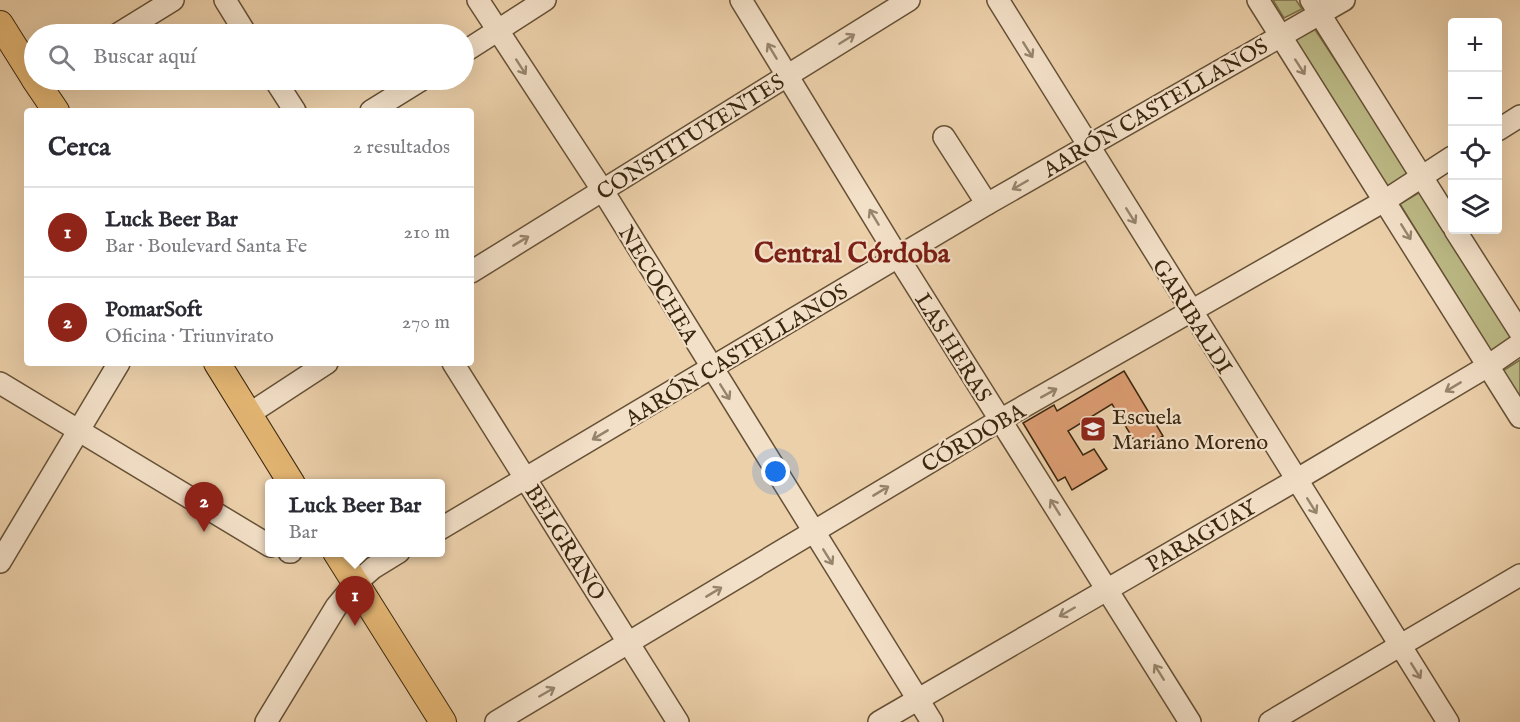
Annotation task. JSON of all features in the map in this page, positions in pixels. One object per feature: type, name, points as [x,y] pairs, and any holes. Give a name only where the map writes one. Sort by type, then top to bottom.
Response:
[{"type":"main road","points":[[0,24],[24,59]]},
{"type":"main road","points":[[44,90],[54,108]]},
{"type":"main road","points":[[219,366],[290,479]]},
{"type":"main road","points":[[339,557],[443,722]]},
{"type":"street","points":[[134,24],[173,0]]},
{"type":"street","points":[[225,0],[240,24]]},
{"type":"street","name":"NECOCHEA","points":[[478,0],[603,191],[932,722]]},
{"type":"street","points":[[474,45],[545,0]]},
{"type":"street","name":"LAS HERAS","points":[[741,0],[898,256],[1190,722]]},
{"type":"street","name":"CONSTITUYENTES","points":[[474,270],[909,0]]},
{"type":"street","name":"GARIBALDI","points":[[998,0],[1448,722]]},
{"type":"street","points":[[1258,0],[1386,200],[1520,417]]},
{"type":"street","name":"AARÓN CASTELLANOS","points":[[445,527],[527,480],[898,256],[1279,35],[1316,7],[1344,0]]},
{"type":"street","points":[[1316,7],[1448,218]]},
{"type":"street","points":[[281,90],[293,108]]},
{"type":"street","points":[[376,108],[404,90]]},
{"type":"street","points":[[1502,127],[1520,116]]},
{"type":"street","points":[[944,136],[987,204]]},
{"type":"street","name":"CÓRDOBA","points":[[496,722],[630,644],[1000,420],[1192,313],[1386,200],[1448,160]]},
{"type":"street","points":[[1458,234],[1520,332]]},
{"type":"street","name":"PARAGUAY","points":[[879,722],[1296,480],[1488,366],[1520,344]]},
{"type":"street","points":[[0,562],[117,366]]},
{"type":"street","points":[[249,414],[322,366]]},
{"type":"street","name":"BELGRANO","points":[[455,366],[678,722]]},
{"type":"street","points":[[0,383],[265,543]]},
{"type":"street","points":[[266,722],[336,608],[356,583],[373,568],[391,557]]},
{"type":"street","points":[[1269,722],[1520,575]]},
{"type":"shaded area","points":[[1273,0],[1296,0],[1302,9],[1284,18]]},
{"type":"shaded area","points":[[1314,28],[1410,174],[1388,188],[1291,39]]},
{"type":"shaded area","points":[[1422,191],[1511,338],[1491,351],[1400,204]]},
{"type":"shaded area","points":[[1520,360],[1520,403],[1501,372]]},
{"type":"building","name":"Escuela Mariano Moreno","points":[[1124,371],[1163,436],[1140,450],[1112,404],[1068,431],[1083,455],[1094,449],[1107,469],[1072,490],[1065,477],[1058,481],[1023,423],[1054,405],[1057,411]]},
{"type":"place","name":"Escuela Mariano Moreno","points":[[1093,429]]},
{"type":"place","name":"PomarSoft","points":[[204,532]]},
{"type":"place","name":"Luck Beer Bar","points":[[355,626]]},
{"type":"district","name":"Central Córdoba","points":[[852,252]]}]
